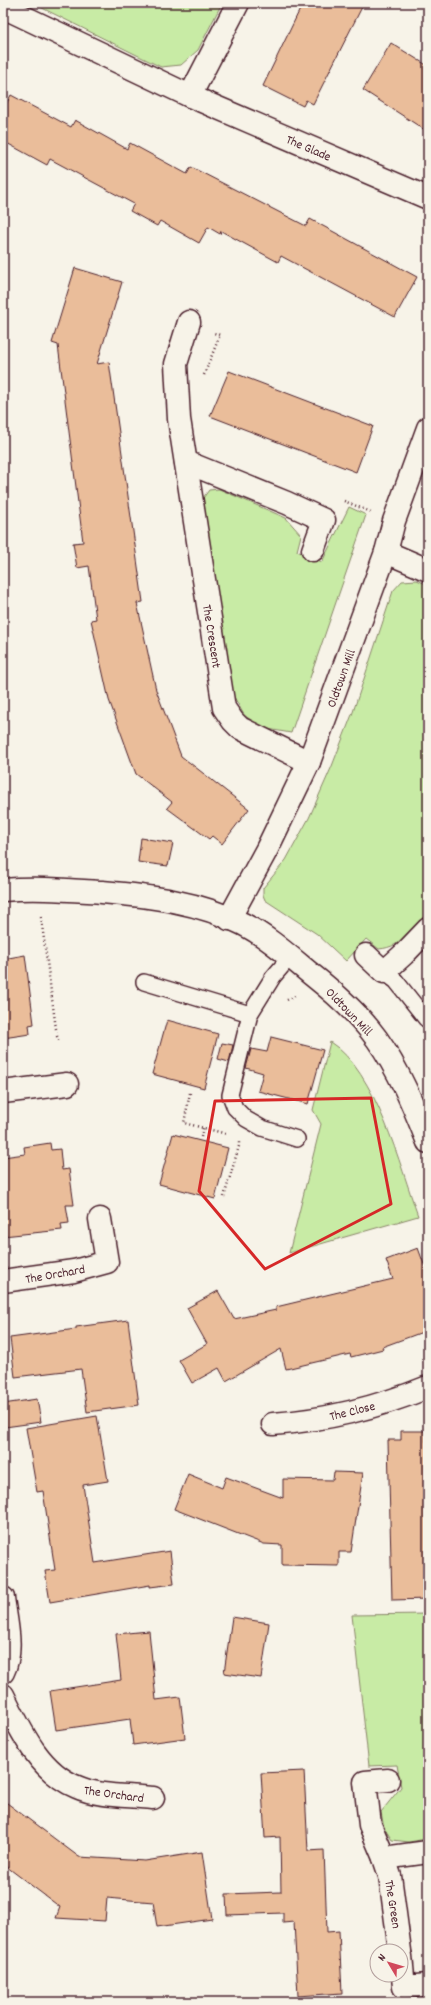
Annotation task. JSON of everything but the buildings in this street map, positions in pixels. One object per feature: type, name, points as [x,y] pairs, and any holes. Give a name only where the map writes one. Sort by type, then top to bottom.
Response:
[{"type":"street","points":[[190,96],[238,3]]},
{"type":"street","name":"The Glade","points":[[3,7],[190,96],[428,198]]},
{"type":"street","name":"The Crescent","points":[[189,322],[176,364],[179,419],[224,708],[240,728],[310,762]]},
{"type":"street","name":"Oldtown Mill","points":[[229,919],[268,849],[310,762],[386,552],[394,521],[428,428]]},
{"type":"street","points":[[186,462],[287,503],[324,520],[313,550]]},
{"type":"street","points":[[386,552],[428,570]]},
{"type":"street","name":"Oldtown Mill","points":[[3,890],[45,889],[142,895],[198,908],[229,919],[255,932],[290,957],[329,989],[358,1016],[377,1038],[400,1078],[428,1142]]},
{"type":"street","points":[[366,955],[384,972],[428,929]]},
{"type":"street","points":[[3,1092],[67,1084]]},
{"type":"street","name":"The Orchard","points":[[3,1281],[74,1271],[107,1262],[100,1219]]},
{"type":"street","name":"The Close","points":[[273,1424],[313,1420],[399,1399],[428,1387]]},
{"type":"street","points":[[3,1598],[9,1641],[6,1666],[3,1672]]},
{"type":"street","name":"The Orchard","points":[[3,1695],[21,1730],[37,1754],[54,1773],[76,1787],[95,1792],[153,1798]]},
{"type":"street","name":"The Green","points":[[388,1780],[365,1782],[370,1825],[390,1876],[399,1943]]},
{"type":"street","points":[[384,1858],[428,1852]]},
{"type":"street","points":[[404,1983],[404,1987],[428,1985]]},
{"type":"lane","points":[[290,957],[273,977],[250,1014],[230,1095],[235,1108],[246,1119],[262,1128],[298,1139]]},
{"type":"lane","points":[[384,972],[396,981],[426,1019]]},
{"type":"lane","points":[[144,982],[250,1014]]},
{"type":"path","points":[[189,322],[220,335],[203,376]]},
{"type":"path","points":[[338,499],[394,521]]},
{"type":"path","points":[[42,917],[57,1036],[60,1042]]},
{"type":"path","points":[[190,1093],[184,1123],[230,1135]]},
{"type":"path","points":[[201,1137],[203,1128]]},
{"type":"path","points":[[224,1198],[239,1146],[236,1138]]},
{"type":"path","points":[[3,1465],[4,1470]]},
{"type":"highlighted area","points":[[371,1098],[391,1204],[265,1269],[199,1191],[215,1101]]},
{"type":"green space","points":[[32,3],[222,3],[198,50],[181,65],[161,67]]},
{"type":"green space","points":[[219,489],[286,518],[301,535],[297,551],[322,562],[349,507],[366,515],[291,733],[262,728],[244,715],[233,695],[203,498],[209,490]]},
{"type":"green space","points":[[417,580],[428,585],[428,912],[407,936],[395,945],[379,949],[366,939],[346,961],[317,934],[265,900],[263,888],[286,860],[309,818],[332,766],[353,712],[393,591],[402,581]]},
{"type":"green space","points":[[330,1042],[346,1056],[361,1074],[373,1097],[394,1147],[418,1216],[289,1253],[321,1124],[313,1110]]},
{"type":"green space","points":[[428,1614],[428,1818],[424,1819],[426,1839],[409,1842],[392,1840],[384,1828],[381,1812],[401,1787],[397,1765],[369,1766],[352,1615]]}]
